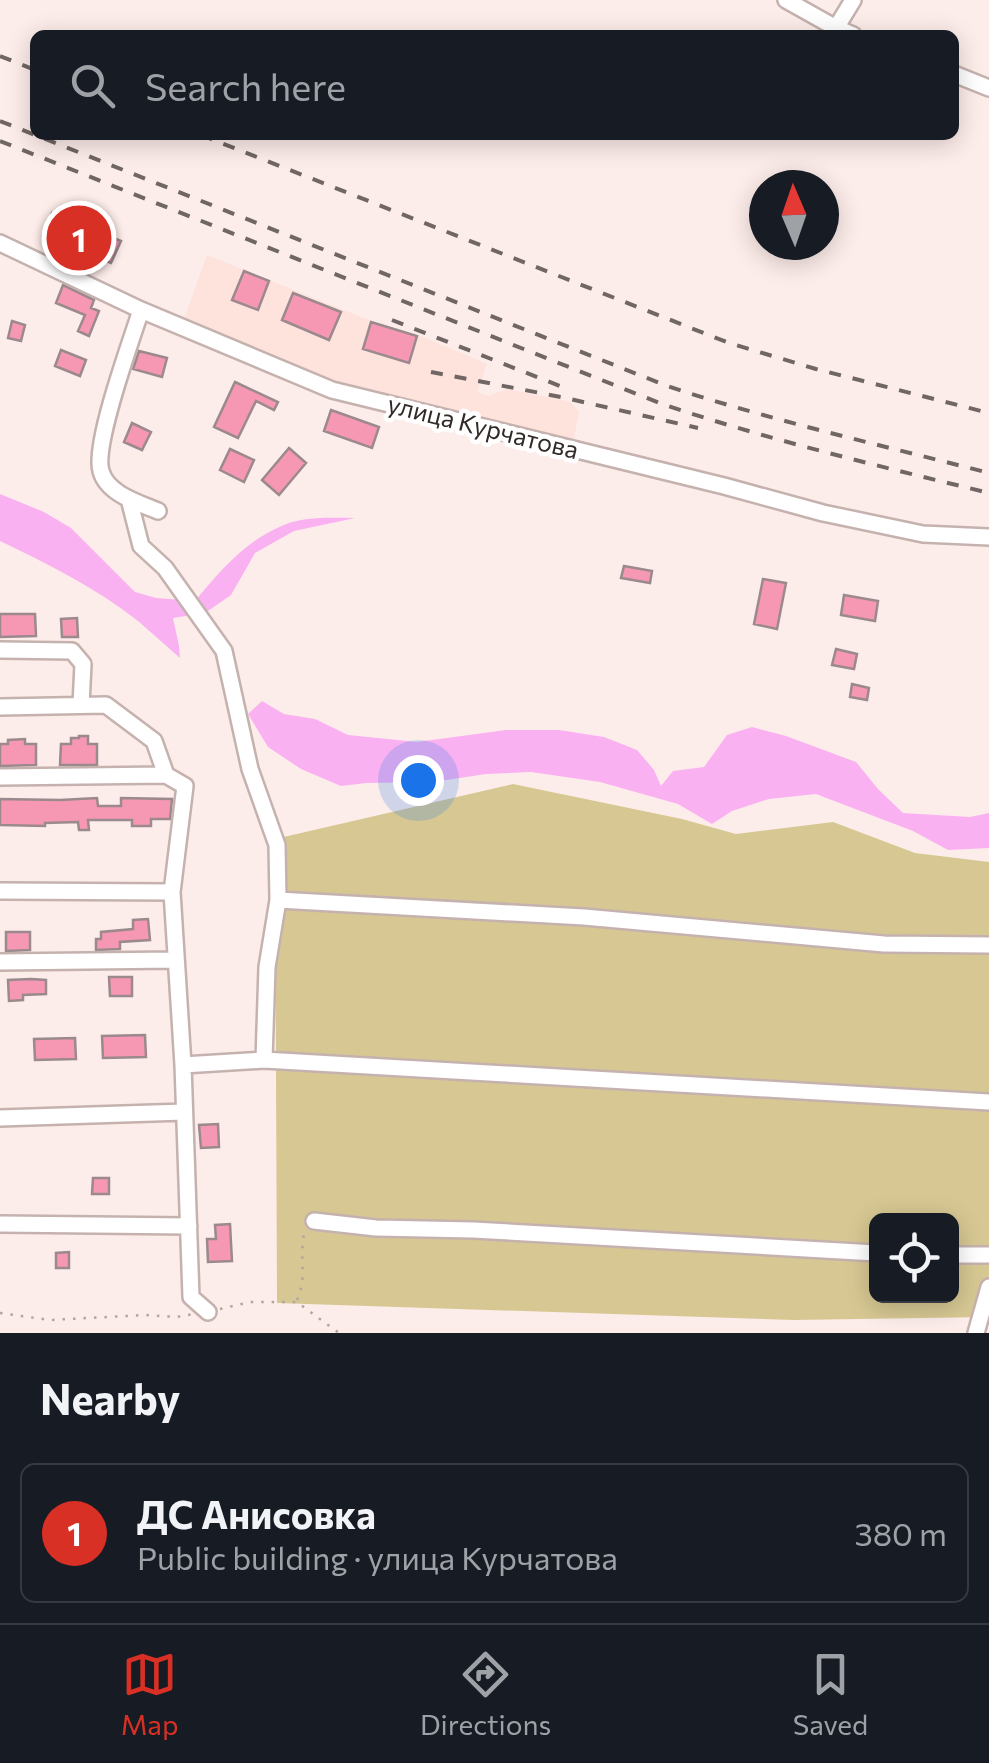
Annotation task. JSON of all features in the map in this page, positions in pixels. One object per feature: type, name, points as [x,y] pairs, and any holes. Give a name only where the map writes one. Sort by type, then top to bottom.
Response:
[{"type":"street","points":[[786,0],[841,30]]},
{"type":"street","points":[[836,28],[853,0]]},
{"type":"street","points":[[959,76],[989,88]]},
{"type":"street","name":"улица Курчатова","points":[[0,244],[141,310],[332,390],[823,514],[924,534],[989,538]]},
{"type":"street","points":[[141,310],[101,442],[101,472],[129,499],[158,511]]},
{"type":"street","points":[[129,499],[141,546],[165,568],[224,652],[250,769],[277,844],[278,900],[268,967],[264,1060]]},
{"type":"street","points":[[0,650],[72,651],[82,664],[80,705]]},
{"type":"street","points":[[0,707],[106,705],[154,741],[166,774]]},
{"type":"street","points":[[0,777],[166,774],[185,786],[172,892],[191,1297],[208,1312]]},
{"type":"street","points":[[0,891],[172,892]]},
{"type":"street","points":[[278,900],[584,916],[884,944],[989,944]]},
{"type":"street","points":[[0,962],[175,960]]},
{"type":"street","points":[[182,1066],[264,1060],[989,1102]]},
{"type":"street","points":[[0,1118],[184,1112]]},
{"type":"street","points":[[314,1221],[376,1228],[473,1230],[869,1254]]},
{"type":"street","points":[[0,1224],[189,1226]]},
{"type":"street","points":[[959,1254],[989,1255]]},
{"type":"street","points":[[976,1333],[989,1287]]},
{"type":"path","points":[[297,1302],[303,1288],[302,1239],[306,1226],[314,1221]]},
{"type":"path","points":[[0,1313],[50,1320],[177,1317],[250,1302],[297,1302],[339,1333]]},
{"type":"shaded area","points":[[207,255],[487,364],[477,392],[488,396],[507,389],[571,402],[579,412],[573,443],[334,384],[183,322]]},
{"type":"shaded area","points":[[0,494],[71,528],[135,592],[195,601],[235,557],[270,531],[301,520],[355,518],[294,531],[255,553],[231,595],[205,613],[173,618],[180,658],[105,598],[0,541]]},
{"type":"shaded area","points":[[262,701],[284,714],[315,719],[348,735],[417,742],[506,730],[559,730],[604,737],[637,750],[654,770],[661,786],[673,771],[704,767],[727,735],[752,727],[856,762],[903,813],[970,817],[989,813],[989,848],[948,850],[913,831],[816,794],[769,799],[732,811],[712,824],[678,804],[600,782],[531,772],[341,786],[301,769],[268,747],[248,714]]},
{"type":"shaded area","points":[[513,784],[736,834],[833,822],[915,853],[989,862],[989,1317],[794,1320],[277,1303],[275,839]]},
{"type":"building","points":[[52,213],[121,241],[111,263],[43,236]]},
{"type":"building","points":[[244,271],[269,281],[258,310],[232,300]]},
{"type":"building","points":[[63,285],[94,300],[91,308],[99,311],[89,336],[78,331],[85,315],[56,303]]},
{"type":"building","points":[[293,293],[341,312],[329,340],[282,320]]},
{"type":"building","points":[[12,321],[25,325],[21,341],[8,338]]},
{"type":"building","points":[[371,322],[417,336],[409,363],[363,349]]},
{"type":"building","points":[[61,350],[86,360],[80,376],[55,366]]},
{"type":"building","points":[[139,351],[167,358],[162,377],[133,369]]},
{"type":"building","points":[[235,382],[278,402],[274,410],[256,401],[238,438],[214,427]]},
{"type":"building","points":[[331,410],[379,427],[372,448],[324,431]]},
{"type":"building","points":[[132,423],[151,432],[142,450],[124,442]]},
{"type":"building","points":[[289,448],[306,463],[279,495],[262,480]]},
{"type":"building","points":[[230,449],[254,460],[244,482],[220,470]]},
{"type":"building","points":[[624,566],[652,571],[650,583],[621,578]]},
{"type":"building","points":[[763,579],[786,583],[777,629],[754,624]]},
{"type":"building","points":[[844,595],[878,601],[875,621],[841,615]]},
{"type":"building","points":[[0,614],[35,614],[36,636],[0,637]]},
{"type":"building","points":[[77,618],[78,637],[62,637],[61,619]]},
{"type":"building","points":[[836,649],[857,654],[854,669],[832,665]]},
{"type":"building","points":[[852,684],[869,688],[867,700],[850,697]]},
{"type":"building","points":[[88,736],[88,744],[97,744],[97,765],[60,765],[61,744],[71,744],[71,738]]},
{"type":"building","points":[[25,739],[25,744],[36,744],[36,765],[0,766],[0,744]]},
{"type":"building","points":[[97,798],[98,806],[121,806],[121,798],[172,799],[170,819],[151,819],[151,826],[132,826],[132,820],[88,820],[89,830],[79,830],[78,822],[0,825],[0,799]]},
{"type":"building","points":[[148,919],[150,940],[120,942],[120,949],[96,950],[101,932],[133,929],[133,920]]},
{"type":"building","points":[[6,932],[30,932],[30,950],[6,951]]},
{"type":"building","points":[[109,977],[132,977],[132,996],[110,996]]},
{"type":"building","points":[[8,980],[46,980],[46,994],[23,995],[23,1000],[9,1001]]},
{"type":"building","points":[[145,1035],[146,1057],[103,1058],[102,1036]]},
{"type":"building","points":[[75,1038],[76,1059],[35,1060],[34,1039]]},
{"type":"building","points":[[218,1124],[219,1147],[201,1148],[199,1125]]},
{"type":"building","points":[[93,1178],[109,1178],[109,1194],[92,1194]]},
{"type":"building","points":[[230,1224],[232,1261],[208,1262],[207,1239],[216,1239],[215,1225]]},
{"type":"building","points":[[69,1252],[69,1268],[56,1268],[56,1253]]},
{"type":"railway","points":[[0,56],[30,68]]},
{"type":"railway","points":[[0,121],[30,133]]},
{"type":"railway","points":[[48,140],[667,386],[787,422],[989,473]]},
{"type":"railway","points":[[214,140],[729,343],[989,413]]},
{"type":"railway","points":[[0,141],[662,404],[783,441],[989,493]]},
{"type":"railway","points":[[392,320],[565,388]]},
{"type":"railway","points":[[431,372],[698,428]]},
{"type":"place","name":"ДС Анисовка","points":[[79,238]]}]
